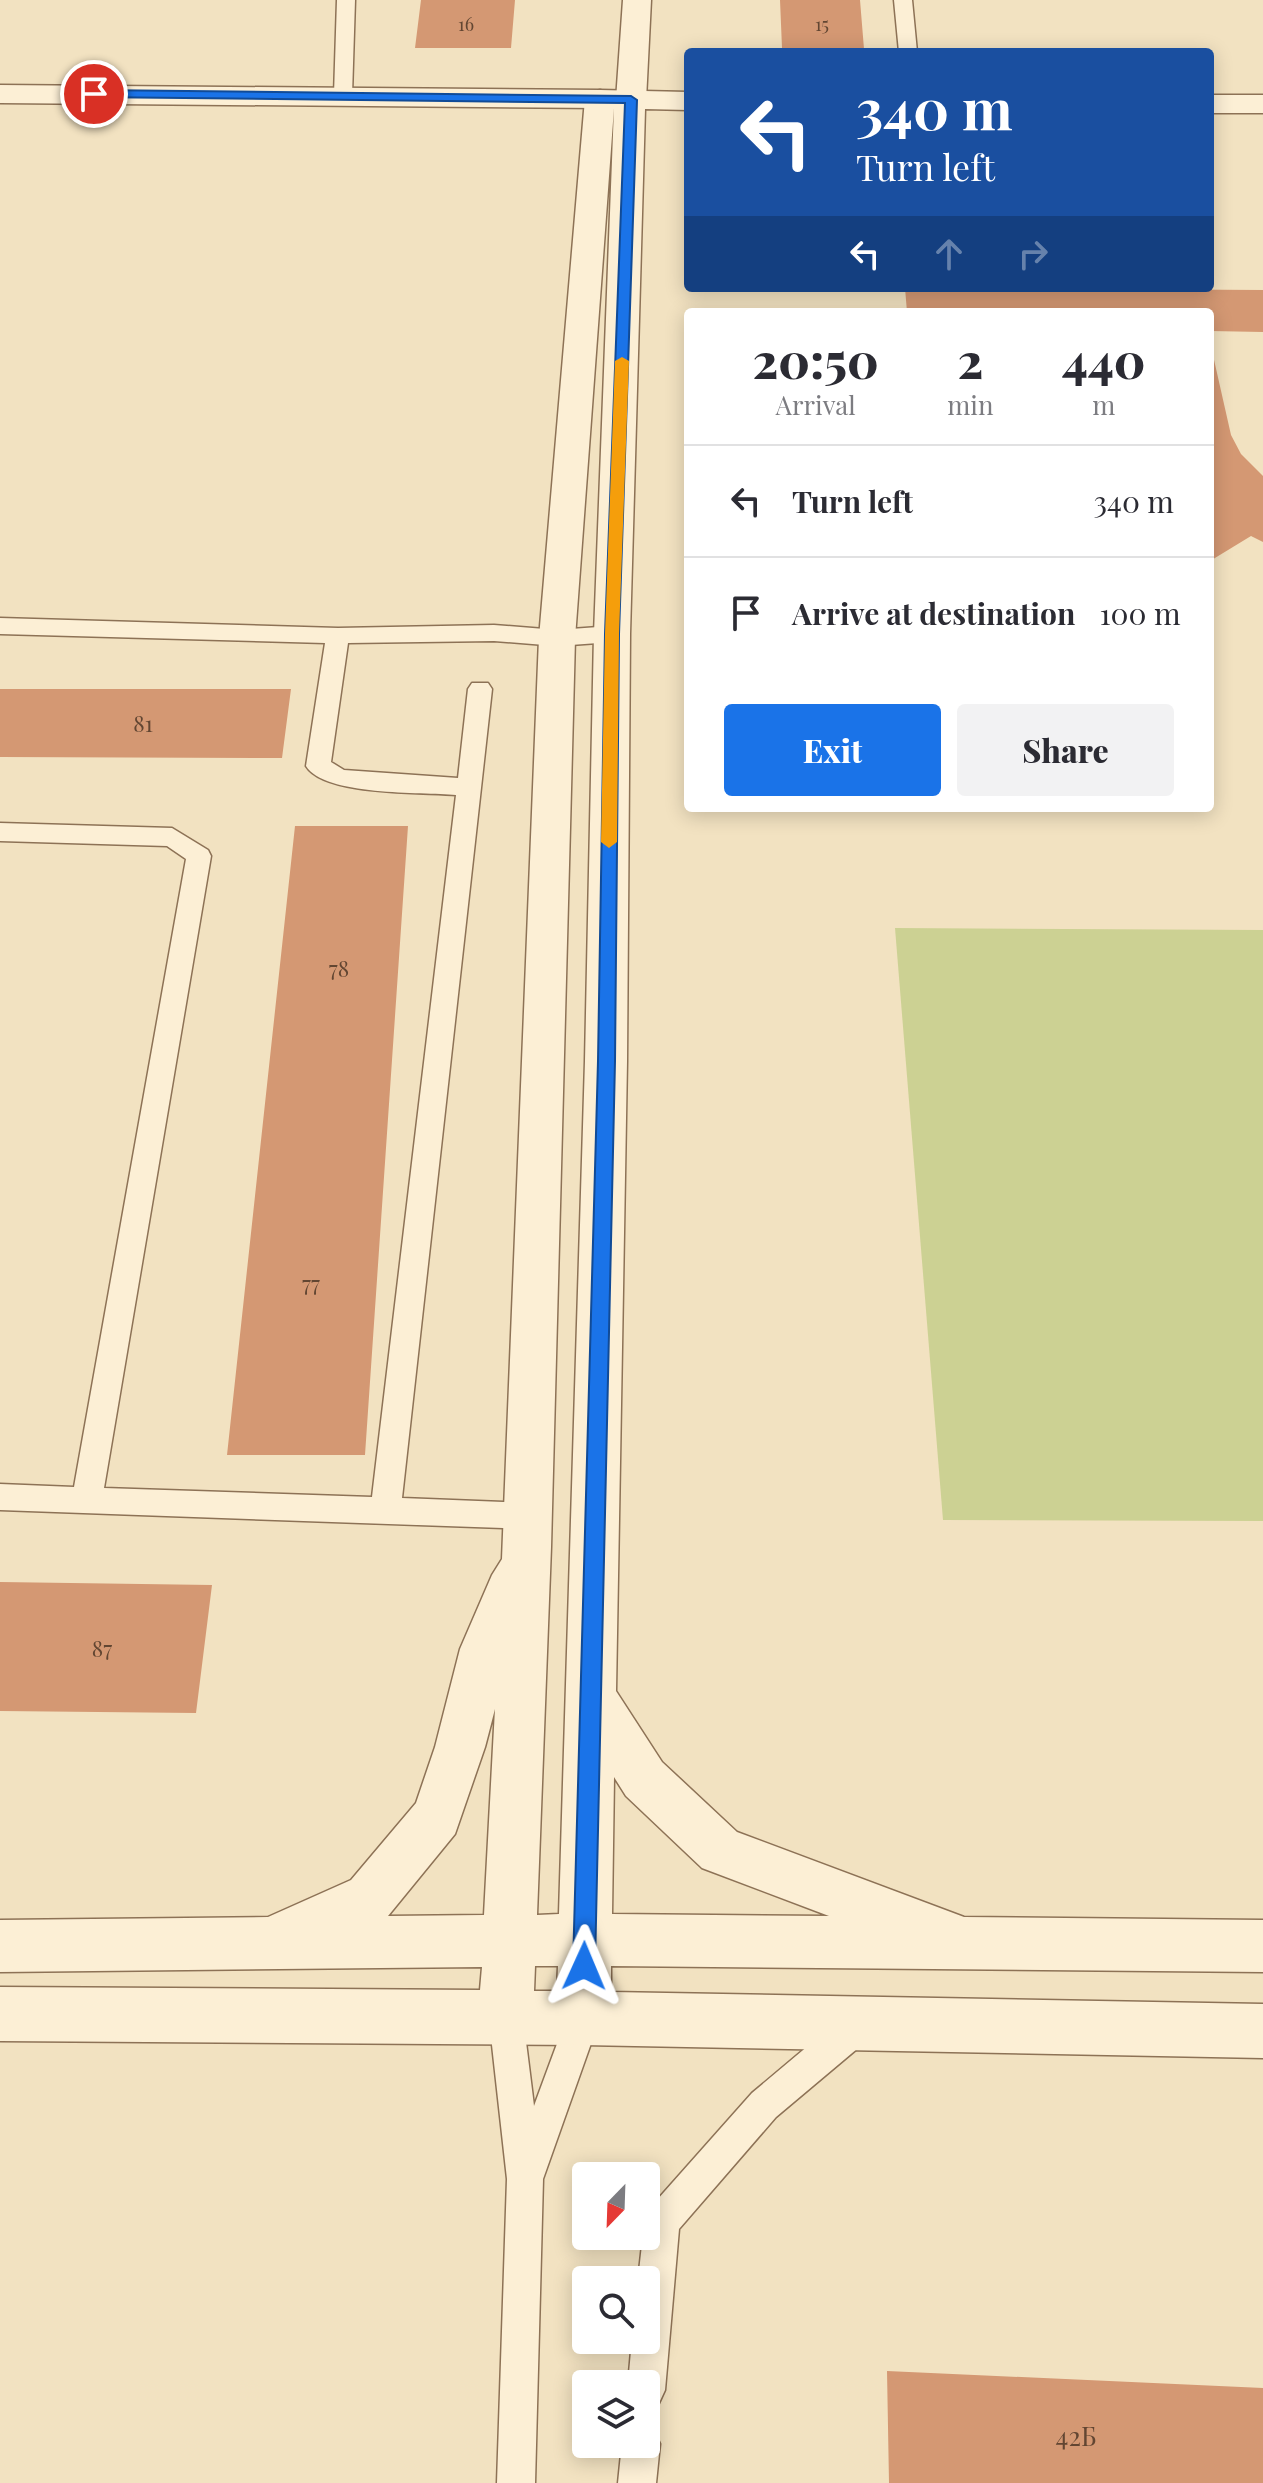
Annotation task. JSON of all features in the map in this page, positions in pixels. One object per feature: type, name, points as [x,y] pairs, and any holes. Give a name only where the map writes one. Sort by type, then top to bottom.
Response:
[{"type":"street","points":[[506,2018],[527,1532],[557,638],[616,100],[637,0]]},
{"type":"street","points":[[0,94],[343,95],[684,101]]},
{"type":"street","points":[[583,2018],[606,1061],[616,100]]},
{"type":"street","points":[[1214,104],[1263,104]]},
{"type":"street","points":[[269,1943],[370,1898],[437,1817],[460,1747],[485,1649],[527,1532]]},
{"type":"street","points":[[590,1695],[644,1779],[720,1850],[973,1944]]},
{"type":"street","points":[[0,1946],[584,1940],[1263,1946]]},
{"type":"street","points":[[0,2014],[583,2018],[1263,2031]]},
{"type":"lane","points":[[343,95],[346,0]]},
{"type":"lane","points":[[903,0],[908,48]]},
{"type":"lane","points":[[0,626],[338,636],[494,633],[557,638],[612,634]]},
{"type":"lane","points":[[338,636],[318,766],[339,778],[468,787]]},
{"type":"lane","points":[[385,1512],[480,689]]},
{"type":"lane","points":[[0,832],[172,837],[199,856],[87,1500]]},
{"type":"lane","points":[[0,1497],[385,1512],[527,1532]]},
{"type":"lane","points":[[506,2018],[525,2179],[516,2483]]},
{"type":"lane","points":[[525,2179],[583,2018]]},
{"type":"lane","points":[[648,2370],[662,2222],[764,2105],[861,2023]]},
{"type":"lane","points":[[637,2483],[640,2458]]},
{"type":"green space","points":[[895,928],[1263,930],[1263,1521],[943,1520]]},
{"type":"building","points":[[421,0],[515,0],[511,48],[415,48]]},
{"type":"building","points":[[780,0],[860,0],[864,48],[782,48]]},
{"type":"building","points":[[1263,290],[1263,332],[1214,331],[1214,308],[907,308],[905,292]]},
{"type":"building","points":[[1214,360],[1231,435],[1241,454],[1263,476],[1263,542],[1251,536],[1214,559]]},
{"type":"building","points":[[0,689],[291,689],[282,758],[0,757]]},
{"type":"building","points":[[295,826],[408,826],[365,1455],[227,1455]]},
{"type":"building","points":[[0,1582],[212,1585],[196,1713],[0,1711]]},
{"type":"building","points":[[887,2371],[1263,2388],[1263,2483],[889,2483]]},
{"type":"slow traffic","points":[[609,842],[612,634],[622,361]]},
{"type":"route","points":[[94,94],[631,100],[612,634],[606,1061],[584,1966]]}]
